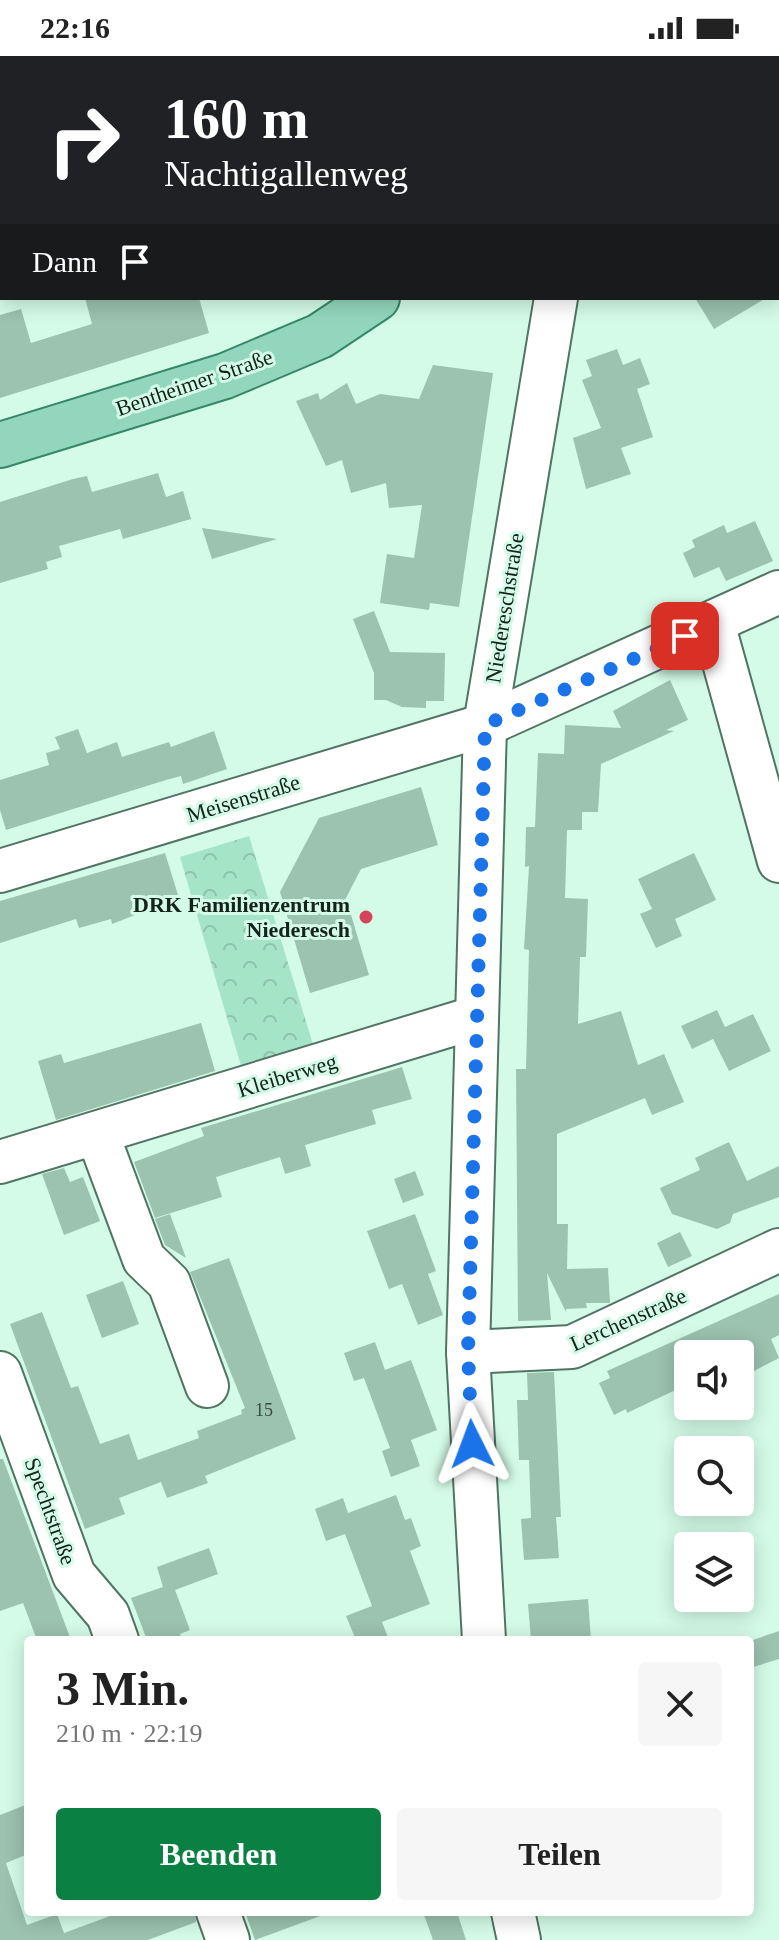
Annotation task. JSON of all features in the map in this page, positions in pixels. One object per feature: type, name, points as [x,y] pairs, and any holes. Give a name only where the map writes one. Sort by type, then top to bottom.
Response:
[{"type":"main road","name":"Bentheimer Straße","points":[[0,445],[225,376],[320,336],[374,300]]},
{"type":"street","name":"Niedereschstraße","points":[[484,1636],[468,1352],[485,725],[556,300]]},
{"type":"street","name":"Meisenstraße","points":[[0,871],[485,725],[779,592]]},
{"type":"street","points":[[713,623],[779,861]]},
{"type":"street","name":"Kleiberweg","points":[[0,1162],[477,1017]]},
{"type":"street","points":[[97,1133],[144,1259],[169,1283],[207,1386]]},
{"type":"street","name":"Lerchenstraße","points":[[468,1352],[572,1347],[779,1250]]},
{"type":"street","name":"Spechtstraße","points":[[0,1373],[74,1575],[108,1615],[116,1636]]},
{"type":"street","points":[[219,1916],[228,1940]]},
{"type":"street","points":[[514,1916],[519,1940]]},
{"type":"green space","points":[[249,836],[316,1054],[244,1076],[180,857]]},
{"type":"building","points":[[86,300],[200,300],[209,333],[0,398],[0,315],[21,309],[31,343],[92,324]]},
{"type":"building","points":[[696,300],[763,300],[714,329]]},
{"type":"building","points":[[617,349],[623,365],[640,358],[650,384],[637,389],[653,437],[621,448],[631,474],[586,489],[573,438],[601,428],[582,380],[592,376],[586,360]]},
{"type":"building","points":[[433,365],[493,373],[459,607],[430,603],[429,610],[380,603],[387,554],[414,558],[422,505],[389,508],[386,483],[351,493],[342,460],[326,466],[296,401],[318,393],[320,400],[347,383],[356,404],[380,394],[419,399]]},
{"type":"building","points":[[158,473],[166,497],[183,491],[191,519],[123,539],[120,529],[59,546],[62,557],[46,562],[48,569],[0,583],[0,502],[87,476],[92,492]]},
{"type":"building","points":[[755,521],[773,561],[726,581],[719,567],[694,578],[683,553],[695,547],[692,540],[724,525],[727,533]]},
{"type":"building","points":[[202,528],[277,539],[212,559]]},
{"type":"building","points":[[374,611],[390,652],[445,653],[444,701],[426,701],[426,708],[402,707],[386,700],[374,700],[374,673],[353,619]]},
{"type":"building","points":[[670,680],[688,720],[666,730],[674,731],[601,764],[598,812],[582,812],[582,830],[567,830],[565,898],[588,899],[586,957],[580,957],[578,1024],[621,1011],[638,1065],[664,1054],[684,1102],[652,1115],[645,1098],[557,1134],[557,1224],[568,1224],[567,1269],[608,1268],[610,1303],[586,1303],[587,1308],[566,1309],[566,1312],[547,1273],[551,1320],[518,1321],[516,1069],[526,1069],[529,950],[524,949],[529,866],[525,867],[526,827],[535,827],[538,753],[564,754],[565,725],[621,728],[613,711]]},
{"type":"building","points":[[78,729],[87,753],[117,742],[122,757],[169,742],[171,747],[214,731],[227,769],[183,784],[181,776],[166,780],[6,830],[0,810],[0,780],[49,765],[46,753],[60,749],[55,737]]},
{"type":"building","points":[[421,787],[438,845],[361,869],[346,898],[369,975],[310,993],[280,892],[319,818]]},
{"type":"building","points":[[165,853],[179,898],[112,924],[111,919],[79,928],[76,919],[0,943],[0,901]]},
{"type":"building","points":[[694,853],[716,900],[675,919],[682,936],[656,948],[640,914],[652,909],[638,879]]},
{"type":"building","points":[[717,1010],[725,1027],[753,1014],[771,1051],[729,1071],[713,1039],[692,1049],[681,1026]]},
{"type":"building","points":[[201,1023],[215,1071],[56,1120],[38,1061],[61,1054],[64,1063]]},
{"type":"building","points":[[402,1067],[412,1099],[372,1110],[376,1124],[305,1145],[311,1166],[285,1174],[280,1157],[216,1177],[222,1197],[155,1218],[134,1162],[204,1136],[201,1128]]},
{"type":"building","points":[[729,1142],[747,1181],[779,1166],[779,1197],[733,1214],[730,1223],[717,1229],[672,1214],[660,1188],[700,1170],[695,1158]]},
{"type":"building","points":[[64,1168],[70,1182],[83,1177],[100,1221],[64,1235],[42,1174]]},
{"type":"building","points":[[415,1171],[424,1195],[403,1203],[394,1179]]},
{"type":"building","points":[[170,1214],[186,1258],[165,1245],[155,1219]]},
{"type":"building","points":[[415,1214],[436,1271],[428,1274],[443,1315],[418,1325],[402,1284],[389,1289],[367,1231]]},
{"type":"building","points":[[680,1232],[692,1256],[668,1267],[657,1243]]},
{"type":"building","points":[[229,1258],[296,1439],[205,1476],[208,1483],[167,1498],[161,1482],[119,1498],[125,1514],[85,1529],[10,1324],[42,1312],[71,1388],[78,1386],[100,1444],[129,1434],[138,1460],[199,1438],[197,1431],[242,1414],[241,1410],[245,1408],[190,1272]]},
{"type":"building","points":[[123,1281],[139,1324],[102,1338],[86,1295]]},
{"type":"building","points":[[779,1294],[779,1335],[771,1339],[779,1358],[754,1371],[754,1340],[676,1340]]},
{"type":"building","points":[[674,1341],[674,1391],[627,1413],[626,1409],[614,1415],[599,1383],[610,1378],[607,1371]]},
{"type":"building","points":[[375,1342],[385,1370],[411,1360],[437,1430],[411,1440],[420,1466],[391,1477],[382,1451],[390,1448],[364,1378],[354,1381],[344,1353]]},
{"type":"building","points":[[554,1372],[561,1517],[556,1517],[559,1558],[524,1560],[521,1519],[531,1518],[529,1460],[519,1460],[517,1400],[528,1400],[527,1373]]},
{"type":"building","points":[[0,1459],[3,1459],[69,1636],[35,1636],[23,1603],[0,1611]]},
{"type":"building","points":[[396,1495],[405,1520],[411,1518],[421,1546],[410,1551],[430,1604],[382,1622],[387,1636],[354,1636],[346,1616],[372,1606],[345,1534],[326,1541],[315,1509],[343,1498],[348,1513]]},
{"type":"building","points":[[209,1548],[218,1574],[175,1590],[190,1630],[181,1636],[145,1636],[131,1598],[163,1587],[157,1567]]},
{"type":"building","points":[[588,1599],[591,1636],[531,1636],[528,1604]]},
{"type":"building","points":[[779,1631],[779,1659],[754,1667],[754,1640]]},
{"type":"building","points":[[24,1806],[24,1856],[6,1863],[27,1925],[58,1916],[64,1933],[110,1916],[195,1916],[196,1922],[148,1940],[0,1940],[0,1815]]},
{"type":"building","points":[[246,1916],[320,1916],[255,1940]]},
{"type":"building","points":[[424,1916],[458,1916],[466,1940],[433,1940]]},
{"type":"place","name":"DRK Familienzentrum Niederesch","points":[[366,917]]},
{"type":"route","points":[[472,1444],[468,1352],[485,725],[685,636]]}]
